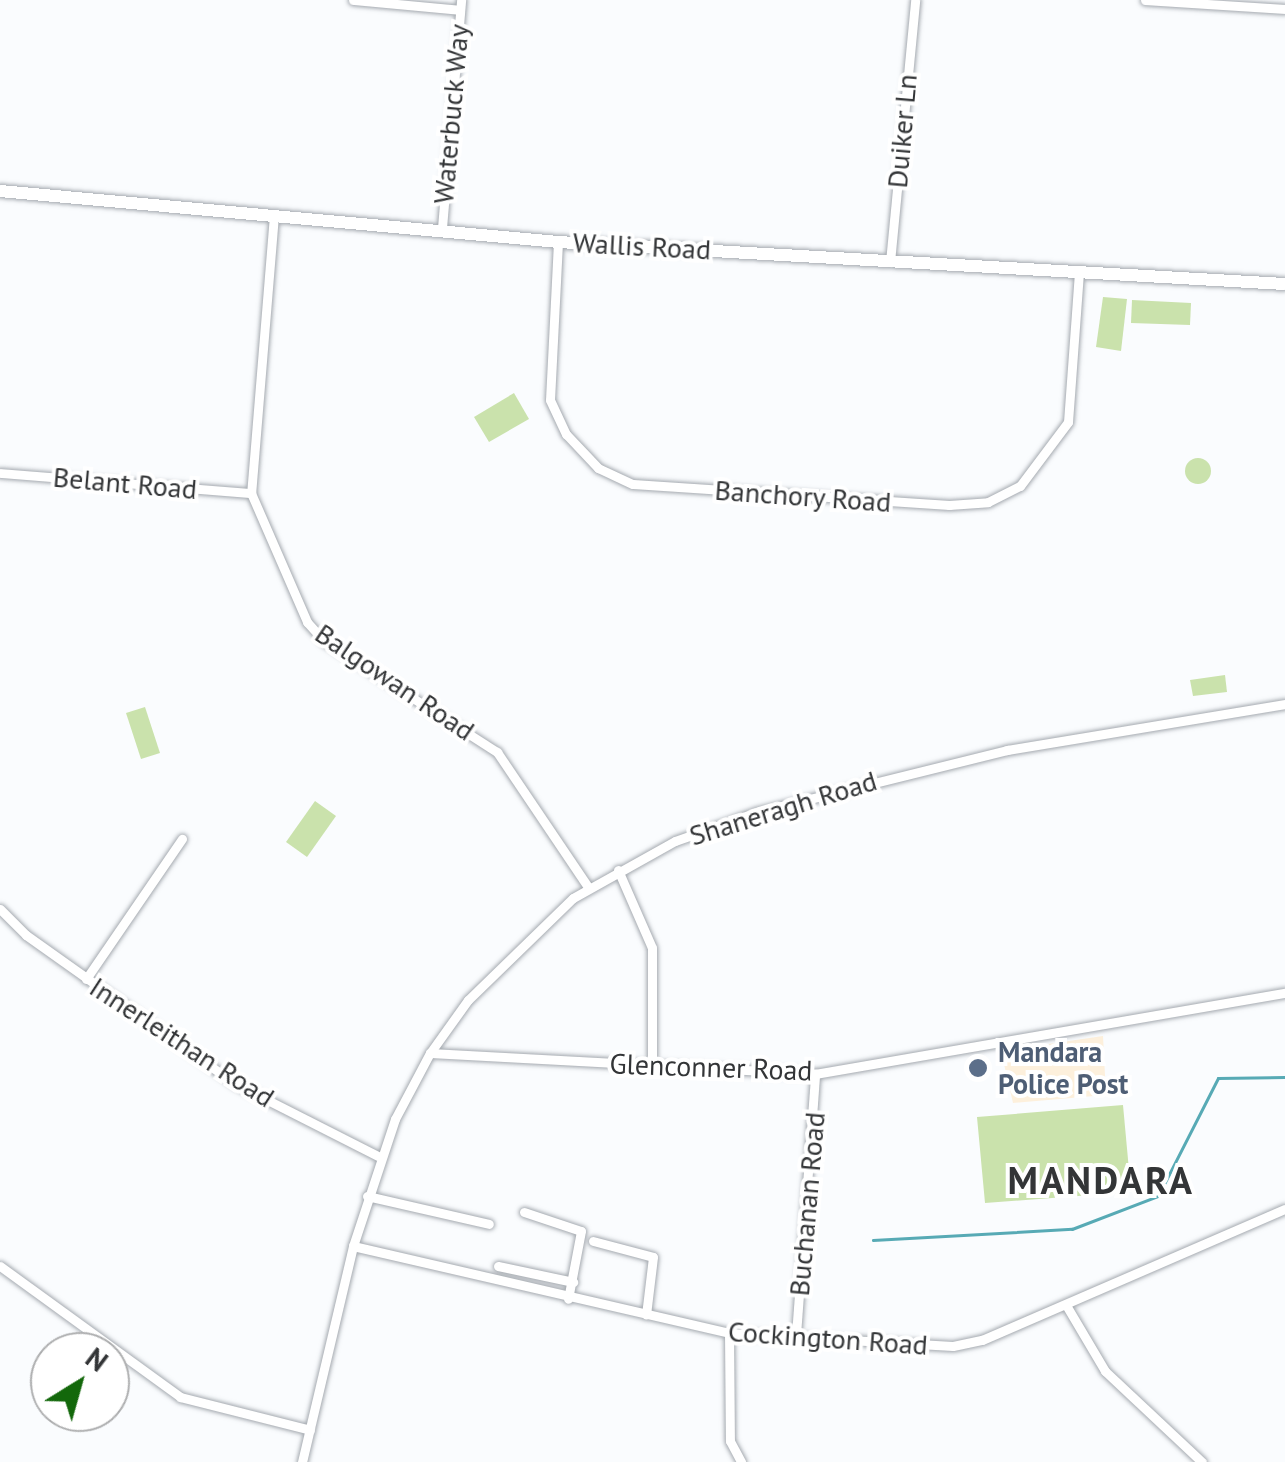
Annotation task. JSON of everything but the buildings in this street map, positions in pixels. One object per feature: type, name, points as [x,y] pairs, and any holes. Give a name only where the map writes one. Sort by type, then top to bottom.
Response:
[{"type":"street","points":[[352,0],[460,5]]},
{"type":"street","name":"Duiker Ln","points":[[890,262],[915,0]]},
{"type":"street","points":[[1145,0],[1285,8]]},
{"type":"street","name":"Waterbuck Way","points":[[442,228],[460,5]]},
{"type":"street","name":"Wallis Road","points":[[0,191],[442,228],[558,242],[1285,284]]},
{"type":"street","name":"Balgowan Road","points":[[274,215],[251,493],[314,632],[497,752],[588,886]]},
{"type":"street","name":"Banchory Road","points":[[558,242],[550,400],[566,434],[598,468],[633,484],[949,505],[988,502],[1020,486],[1068,422],[1080,271]]},
{"type":"street","name":"Belant Road","points":[[0,473],[251,493]]},
{"type":"street","name":"Shaneragh Road","points":[[302,1462],[378,1156],[430,1053],[494,971],[588,886],[757,812],[871,781],[1007,750],[1285,704]]},
{"type":"street","points":[[86,979],[182,839]]},
{"type":"street","points":[[618,870],[652,948],[652,1066]]},
{"type":"street","name":"Innerleithan Road","points":[[0,909],[86,979],[236,1084],[378,1156]]},
{"type":"street","name":"Glenconner Road","points":[[430,1053],[815,1074],[1285,993]]},
{"type":"street","name":"Buchanan Road","points":[[796,1335],[815,1074]]},
{"type":"street","points":[[367,1196],[489,1224]]},
{"type":"street","name":"Cockington Road","points":[[353,1246],[568,1299],[729,1333],[966,1346],[1285,1209]]},
{"type":"street","points":[[524,1212],[581,1230],[568,1299]]},
{"type":"street","points":[[594,1242],[653,1257],[646,1316]]},
{"type":"street","points":[[0,1266],[180,1397],[310,1430]]},
{"type":"street","points":[[498,1266],[573,1282]]},
{"type":"street","points":[[1066,1304],[1106,1371],[1202,1462]]},
{"type":"street","points":[[729,1333],[730,1441],[740,1462]]},
{"type":"shaded area","points":[[1103,1036],[1106,1095],[1013,1103],[1001,1051]]},
{"type":"green space","points":[[1103,297],[1127,299],[1121,351],[1096,347]]},
{"type":"green space","points":[[1132,300],[1191,303],[1190,325],[1131,323]]},
{"type":"green space","points":[[514,393],[529,419],[489,442],[474,417]]},
{"type":"green space","points":[[1198,458],[1207,462],[1211,471],[1207,480],[1198,484],[1189,480],[1185,471],[1189,462]]},
{"type":"green space","points":[[1225,675],[1227,692],[1193,696],[1190,680]]},
{"type":"green space","points":[[145,707],[160,753],[141,759],[126,713]]},
{"type":"green space","points":[[315,801],[336,816],[307,857],[286,842]]},
{"type":"green space","points":[[1123,1105],[1131,1192],[985,1203],[977,1117]]},
{"type":"waterway","points":[[873,1240],[1072,1229],[1158,1196],[1218,1078],[1285,1077]]},
{"type":"place","name":"Mandara Police Post","points":[[978,1068]]},
{"type":"district","name":"MANDARA","points":[[1101,1180]]}]
